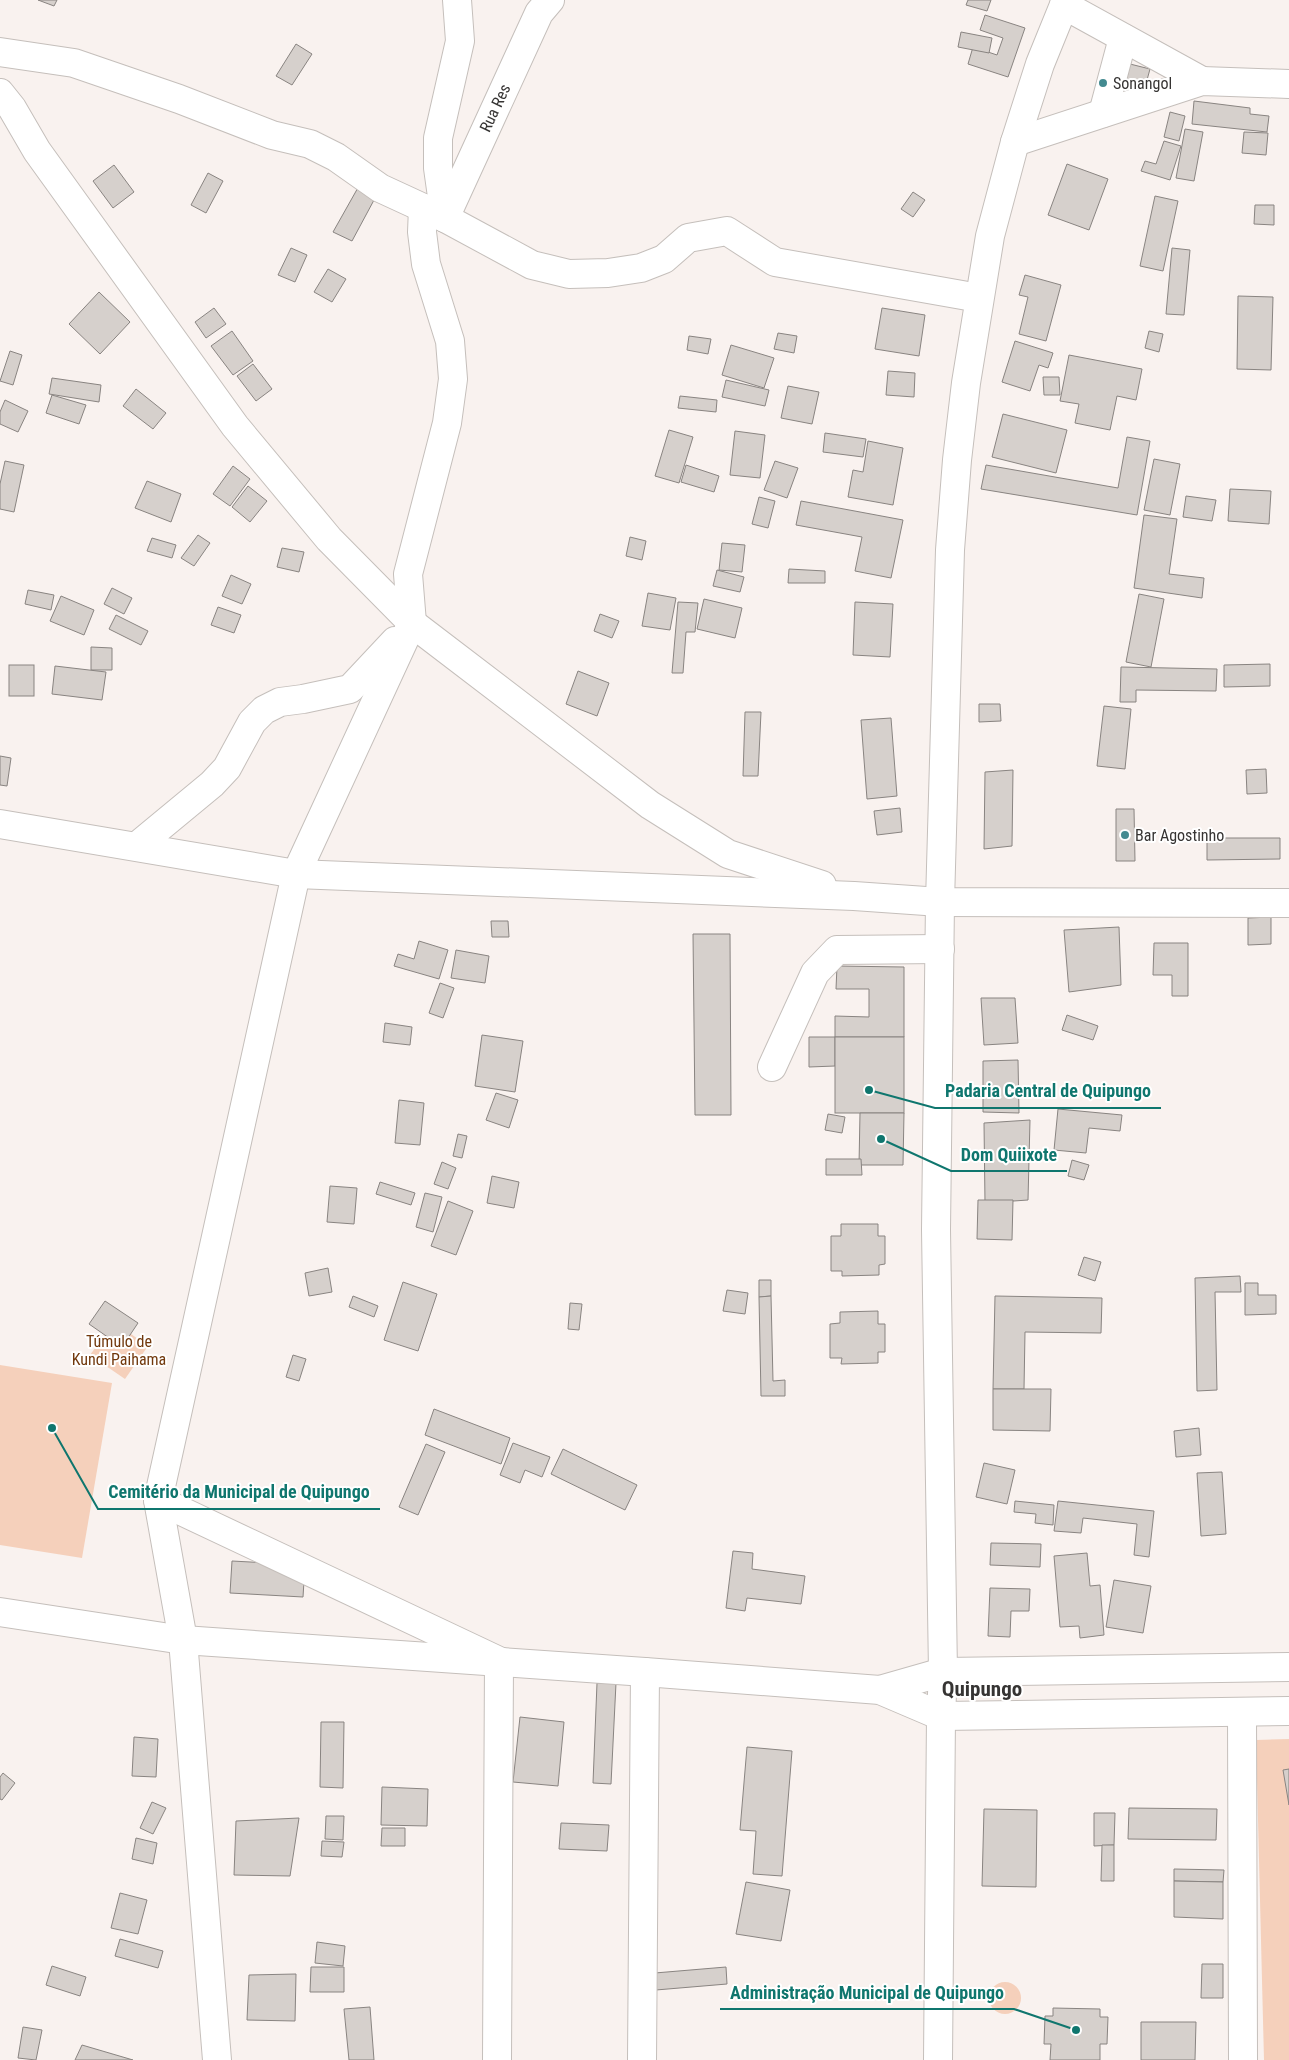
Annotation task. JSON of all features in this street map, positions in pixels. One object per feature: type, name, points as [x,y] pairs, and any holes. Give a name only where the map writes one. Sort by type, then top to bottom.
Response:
[{"type":"street","points":[[217,2060],[183,1640],[158,1500],[296,874],[412,623],[408,574],[447,422],[453,379],[450,341],[426,264],[422,232],[434,213],[438,168],[438,138],[460,41],[457,0]]},
{"type":"street","name":"Rua Res","points":[[434,213],[539,13],[550,0]]},
{"type":"street","points":[[938,2060],[941,1716],[944,1672],[936,1230],[940,902],[950,550],[957,460],[979,298],[990,236],[1015,142],[1040,64],[1065,3],[1202,82]]},
{"type":"street","points":[[1103,113],[1123,38]]},
{"type":"street","points":[[0,52],[74,63],[179,99],[272,135],[310,144],[336,157],[380,188],[434,213],[532,266],[569,274],[608,273],[641,268],[664,259],[688,238],[727,231],[775,262],[979,298]]},
{"type":"street","points":[[1015,142],[1202,82],[1289,84]]},
{"type":"street","points":[[0,93],[12,108],[37,151],[235,426],[329,539],[412,623],[650,805],[728,854],[854,896]]},
{"type":"street","points":[[137,846],[212,784],[228,768],[252,722],[264,710],[280,702],[350,689],[412,623]]},
{"type":"street","points":[[0,824],[296,874],[854,896],[940,902],[1289,903]]},
{"type":"street","points":[[772,1067],[815,972],[837,950],[940,949]]},
{"type":"street","points":[[158,1500],[499,1661]]},
{"type":"street","points":[[0,1612],[183,1640],[499,1661],[880,1690],[941,1716],[1289,1711]]},
{"type":"street","points":[[497,2060],[499,1661]]},
{"type":"street","points":[[880,1690],[944,1672],[1289,1667]]},
{"type":"street","points":[[642,2060],[645,1672]]},
{"type":"street","points":[[1242,1712],[1243,2060]]},
{"type":"green space","name":"Túmulo de Kundi Paihama","points":[[114,1322],[148,1346],[125,1379],[90,1355]]},
{"type":"green space","points":[[0,1365],[112,1383],[82,1558],[0,1545]]},
{"type":"green space","points":[[1289,1739],[1289,2060],[1264,2060],[1256,1740]]},
{"type":"green space","points":[[1005,1982],[1011,1983],[1016,1987],[1020,1992],[1020,2004],[1016,2009],[1011,2013],[1005,2014],[999,2013],[994,2009],[990,2004],[989,1998],[990,1992],[994,1987],[999,1983]]},
{"type":"building","points":[[38,0],[57,0],[54,6]]},
{"type":"building","points":[[968,0],[991,0],[987,11],[966,5]]},
{"type":"building","points":[[985,15],[1025,28],[1008,77],[968,64],[973,47],[997,55],[1003,38],[980,30]]},
{"type":"building","points":[[961,32],[992,38],[989,53],[958,47]]},
{"type":"building","points":[[296,44],[312,54],[292,85],[276,76]]},
{"type":"building","points":[[1130,64],[1150,69],[1144,91],[1125,87]]},
{"type":"building","points":[[1194,101],[1250,108],[1250,114],[1269,116],[1267,132],[1192,124]]},
{"type":"building","points":[[1170,112],[1185,116],[1179,141],[1164,137]]},
{"type":"building","points":[[1185,129],[1203,132],[1194,181],[1176,178]]},
{"type":"building","points":[[1244,132],[1268,133],[1266,155],[1242,153]]},
{"type":"building","points":[[1164,141],[1181,146],[1170,180],[1141,171],[1145,161],[1156,164]]},
{"type":"building","points":[[1067,164],[1108,179],[1089,230],[1048,215]]},
{"type":"building","points":[[114,165],[134,192],[113,208],[93,181]]},
{"type":"building","points":[[208,173],[223,181],[206,213],[191,205]]},
{"type":"building","points":[[364,177],[381,187],[352,241],[333,232]]},
{"type":"building","points":[[913,192],[925,200],[913,217],[901,209]]},
{"type":"building","points":[[1155,196],[1178,201],[1163,271],[1140,266]]},
{"type":"building","points":[[1255,205],[1274,205],[1274,225],[1254,224]]},
{"type":"building","points":[[291,248],[307,255],[295,282],[278,275]]},
{"type":"building","points":[[1172,248],[1190,250],[1184,315],[1166,314]]},
{"type":"building","points":[[328,269],[346,279],[332,302],[314,292]]},
{"type":"building","points":[[1025,275],[1061,285],[1046,341],[1019,334],[1028,297],[1019,295]]},
{"type":"building","points":[[99,292],[130,322],[100,354],[69,324]]},
{"type":"building","points":[[1238,296],[1273,297],[1271,370],[1237,369]]},
{"type":"building","points":[[214,308],[226,324],[206,338],[195,322]]},
{"type":"building","points":[[882,308],[925,315],[919,356],[875,349]]},
{"type":"building","points":[[232,331],[253,361],[233,375],[211,346]]},
{"type":"building","points":[[1149,331],[1163,334],[1159,352],[1145,348]]},
{"type":"building","points":[[778,333],[797,336],[794,353],[774,349]]},
{"type":"building","points":[[689,336],[711,339],[708,354],[687,350]]},
{"type":"building","points":[[1015,341],[1053,353],[1048,368],[1039,365],[1030,391],[1002,382]]},
{"type":"building","points":[[731,345],[774,358],[764,388],[722,375]]},
{"type":"building","points":[[10,351],[22,355],[13,385],[0,381]]},
{"type":"building","points":[[1069,355],[1142,369],[1136,400],[1117,396],[1110,430],[1075,423],[1079,404],[1060,401]]},
{"type":"building","points":[[253,364],[272,389],[256,401],[237,376]]},
{"type":"building","points":[[888,371],[915,373],[914,397],[886,395]]},
{"type":"building","points":[[1043,377],[1059,377],[1060,395],[1044,395]]},
{"type":"building","points":[[52,378],[101,385],[99,402],[49,394]]},
{"type":"building","points":[[726,380],[769,390],[765,406],[722,397]]},
{"type":"building","points":[[788,386],[819,392],[812,424],[781,418]]},
{"type":"building","points":[[136,389],[166,413],[153,429],[123,406]]},
{"type":"building","points":[[52,395],[86,405],[79,424],[46,413]]},
{"type":"building","points":[[680,396],[717,400],[716,412],[678,408]]},
{"type":"building","points":[[5,400],[28,411],[18,432],[0,424],[0,412]]},
{"type":"building","points":[[1003,414],[1067,430],[1056,473],[992,457]]},
{"type":"building","points":[[669,430],[693,437],[679,483],[655,476]]},
{"type":"building","points":[[735,431],[765,435],[760,478],[730,475]]},
{"type":"building","points":[[825,433],[866,439],[863,457],[823,452]]},
{"type":"building","points":[[1127,437],[1150,441],[1137,515],[981,489],[986,465],[1118,488]]},
{"type":"building","points":[[868,441],[903,448],[893,505],[848,497],[853,470],[863,472]]},
{"type":"building","points":[[1154,459],[1180,464],[1170,515],[1144,510]]},
{"type":"building","points":[[5,461],[24,465],[14,512],[0,509],[0,484]]},
{"type":"building","points":[[775,461],[798,468],[787,498],[764,490]]},
{"type":"building","points":[[686,465],[719,476],[714,492],[681,482]]},
{"type":"building","points":[[233,466],[250,479],[230,506],[213,494]]},
{"type":"building","points":[[147,481],[181,494],[171,522],[135,508]]},
{"type":"building","points":[[248,486],[267,501],[250,522],[232,507]]},
{"type":"building","points":[[1230,489],[1271,491],[1269,524],[1228,521]]},
{"type":"building","points":[[1186,496],[1216,500],[1212,521],[1183,517]]},
{"type":"building","points":[[759,497],[775,501],[768,528],[752,524]]},
{"type":"building","points":[[801,501],[903,520],[891,578],[855,571],[862,537],[796,525]]},
{"type":"building","points":[[1144,515],[1177,519],[1169,574],[1204,578],[1202,598],[1134,588]]},
{"type":"building","points":[[198,535],[210,543],[194,566],[181,558]]},
{"type":"building","points":[[630,537],[646,541],[642,560],[626,556]]},
{"type":"building","points":[[152,538],[176,545],[172,558],[147,551]]},
{"type":"building","points":[[722,543],[745,545],[742,572],[719,570]]},
{"type":"building","points":[[282,548],[304,552],[299,572],[277,567]]},
{"type":"building","points":[[789,569],[825,571],[825,583],[788,583]]},
{"type":"building","points":[[717,570],[744,577],[740,592],[713,586]]},
{"type":"building","points":[[231,575],[251,584],[242,604],[222,596]]},
{"type":"building","points":[[112,588],[132,598],[124,614],[104,604]]},
{"type":"building","points":[[28,590],[54,595],[51,610],[25,604]]},
{"type":"building","points":[[648,593],[676,598],[670,630],[642,626]]},
{"type":"building","points":[[1139,594],[1164,599],[1151,667],[1126,662]]},
{"type":"building","points":[[61,596],[94,610],[84,635],[50,621]]},
{"type":"building","points":[[704,599],[742,608],[735,638],[697,629]]},
{"type":"building","points":[[678,602],[698,603],[695,632],[686,632],[683,673],[672,673]]},
{"type":"building","points":[[855,602],[893,604],[890,657],[853,655]]},
{"type":"building","points":[[218,607],[241,615],[234,633],[211,625]]},
{"type":"building","points":[[600,614],[619,621],[612,638],[594,631]]},
{"type":"building","points":[[116,615],[148,631],[141,645],[109,629]]},
{"type":"building","points":[[91,647],[112,648],[112,670],[91,670]]},
{"type":"building","points":[[1270,664],[1270,686],[1224,687],[1224,665]]},
{"type":"building","points":[[9,665],[34,665],[34,696],[9,696]]},
{"type":"building","points":[[55,666],[106,672],[102,700],[52,694]]},
{"type":"building","points":[[1121,667],[1217,669],[1216,691],[1136,690],[1136,702],[1120,702]]},
{"type":"building","points":[[578,671],[609,683],[597,716],[566,704]]},
{"type":"building","points":[[979,704],[1000,704],[1001,721],[979,722]]},
{"type":"building","points":[[1104,706],[1131,709],[1125,769],[1097,766]]},
{"type":"building","points":[[745,712],[761,712],[758,776],[743,776]]},
{"type":"building","points":[[891,718],[897,796],[867,799],[861,720]]},
{"type":"building","points":[[0,756],[11,758],[7,786],[0,785]]},
{"type":"building","points":[[1266,769],[1267,793],[1247,794],[1246,770]]},
{"type":"building","points":[[1013,770],[1012,846],[984,849],[985,772]]},
{"type":"building","points":[[900,808],[902,832],[877,835],[874,811]]},
{"type":"building","name":"Bar Agostinho","points":[[1116,809],[1134,809],[1135,861],[1116,861]]},
{"type":"building","points":[[1207,838],[1280,838],[1280,859],[1207,860]]},
{"type":"building","points":[[1271,917],[1271,944],[1248,945],[1248,918]]},
{"type":"building","points":[[491,921],[508,921],[509,937],[492,937]]},
{"type":"building","points":[[1119,927],[1121,985],[1069,992],[1064,930]]},
{"type":"building","points":[[693,934],[730,934],[731,1115],[695,1115]]},
{"type":"building","points":[[419,941],[448,950],[439,979],[394,966],[398,954],[414,959]]},
{"type":"building","points":[[1154,943],[1188,943],[1188,996],[1172,996],[1172,975],[1153,975]]},
{"type":"building","points":[[456,950],[489,956],[485,983],[451,978]]},
{"type":"building","points":[[837,966],[904,967],[904,1037],[835,1037],[835,1016],[869,1017],[869,989],[836,989]]},
{"type":"building","points":[[440,983],[454,988],[443,1018],[429,1013]]},
{"type":"building","points":[[981,998],[1015,998],[1018,1043],[984,1045]]},
{"type":"building","points":[[1067,1015],[1098,1026],[1093,1040],[1062,1030]]},
{"type":"building","points":[[385,1023],[412,1027],[410,1045],[383,1042]]},
{"type":"building","points":[[482,1035],[523,1041],[515,1092],[475,1086]]},
{"type":"building","points":[[809,1037],[835,1037],[835,1066],[809,1067]]},
{"type":"building","points":[[835,1037],[904,1037],[904,1113],[835,1113]]},
{"type":"building","points":[[1018,1060],[1019,1113],[983,1112],[983,1061]]},
{"type":"building","points":[[496,1093],[518,1100],[509,1128],[486,1120]]},
{"type":"building","points":[[399,1100],[424,1103],[420,1145],[395,1143]]},
{"type":"building","points":[[1058,1109],[1122,1115],[1120,1131],[1089,1128],[1086,1153],[1054,1150]]},
{"type":"building","points":[[860,1113],[904,1113],[903,1165],[859,1165]]},
{"type":"building","points":[[828,1114],[845,1117],[842,1133],[825,1130]]},
{"type":"building","points":[[1030,1120],[1028,1200],[985,1203],[984,1123]]},
{"type":"building","points":[[458,1134],[467,1136],[462,1158],[453,1156]]},
{"type":"building","points":[[826,1159],[861,1159],[862,1175],[826,1175]]},
{"type":"building","points":[[1072,1160],[1089,1165],[1084,1180],[1068,1176]]},
{"type":"building","points":[[442,1162],[456,1168],[448,1189],[434,1184]]},
{"type":"building","points":[[492,1176],[519,1182],[514,1208],[487,1203]]},
{"type":"building","points":[[380,1182],[415,1193],[411,1205],[376,1194]]},
{"type":"building","points":[[330,1186],[357,1188],[354,1224],[327,1222]]},
{"type":"building","points":[[425,1193],[442,1197],[433,1232],[416,1227]]},
{"type":"building","points":[[978,1200],[1013,1200],[1012,1240],[977,1239]]},
{"type":"building","points":[[448,1201],[473,1211],[456,1255],[431,1246]]},
{"type":"building","points":[[841,1224],[878,1224],[878,1236],[885,1236],[885,1264],[879,1265],[879,1275],[842,1276],[842,1271],[831,1271],[831,1236],[841,1236]]},
{"type":"building","points":[[1084,1257],[1101,1262],[1095,1281],[1078,1275]]},
{"type":"building","points":[[328,1268],[332,1292],[309,1296],[305,1273]]},
{"type":"building","points":[[1240,1276],[1241,1292],[1215,1292],[1217,1390],[1197,1391],[1195,1278]]},
{"type":"building","points":[[759,1280],[771,1280],[771,1296],[759,1297]]},
{"type":"building","points":[[403,1282],[437,1294],[418,1351],[384,1340]]},
{"type":"building","points":[[1245,1283],[1258,1283],[1258,1295],[1276,1295],[1276,1314],[1245,1315]]},
{"type":"building","points":[[727,1290],[748,1293],[745,1314],[723,1311]]},
{"type":"building","points":[[353,1296],[378,1306],[374,1317],[349,1307]]},
{"type":"building","points":[[771,1296],[773,1381],[785,1380],[785,1396],[761,1396],[759,1297]]},
{"type":"building","points":[[995,1296],[1102,1298],[1101,1333],[1025,1332],[1024,1389],[993,1389]]},
{"type":"building","points":[[105,1301],[138,1323],[122,1347],[89,1324]]},
{"type":"building","points":[[570,1303],[582,1304],[579,1330],[568,1329]]},
{"type":"building","points":[[878,1311],[878,1324],[885,1324],[885,1352],[878,1352],[878,1363],[841,1364],[842,1358],[830,1358],[830,1324],[840,1323],[840,1312]]},
{"type":"building","points":[[293,1355],[306,1359],[299,1381],[286,1377]]},
{"type":"building","points":[[993,1389],[1051,1389],[1050,1431],[993,1430]]},
{"type":"building","points":[[434,1409],[510,1438],[501,1464],[425,1435]]},
{"type":"building","points":[[1199,1428],[1201,1455],[1176,1457],[1174,1431]]},
{"type":"building","points":[[513,1443],[550,1457],[542,1477],[525,1470],[520,1483],[500,1475]]},
{"type":"building","points":[[426,1444],[445,1452],[418,1515],[399,1507]]},
{"type":"building","points":[[563,1449],[637,1485],[625,1510],[551,1474]]},
{"type":"building","points":[[984,1463],[1015,1470],[1007,1504],[976,1497]]},
{"type":"building","points":[[1222,1472],[1226,1534],[1201,1536],[1197,1473]]},
{"type":"building","points":[[1015,1501],[1054,1505],[1053,1525],[1035,1523],[1036,1514],[1014,1512]]},
{"type":"building","points":[[1058,1501],[1154,1511],[1149,1557],[1134,1555],[1137,1524],[1083,1518],[1081,1533],[1054,1531]]},
{"type":"building","points":[[991,1543],[1041,1544],[1040,1567],[990,1565]]},
{"type":"building","points":[[733,1551],[753,1553],[752,1569],[805,1576],[801,1604],[747,1598],[745,1611],[726,1608]]},
{"type":"building","points":[[1087,1553],[1090,1586],[1100,1585],[1104,1635],[1080,1638],[1079,1626],[1060,1627],[1054,1556]]},
{"type":"building","points":[[232,1561],[305,1565],[303,1597],[230,1593]]},
{"type":"building","points":[[1114,1580],[1151,1586],[1143,1633],[1106,1627]]},
{"type":"building","points":[[990,1588],[1030,1589],[1029,1611],[1011,1611],[1010,1637],[988,1636]]},
{"type":"building","points":[[597,1683],[616,1683],[611,1784],[593,1783]]},
{"type":"building","points":[[520,1717],[564,1722],[558,1786],[513,1782]]},
{"type":"building","points":[[321,1722],[344,1722],[343,1788],[320,1787]]},
{"type":"building","points":[[134,1737],[158,1739],[156,1777],[132,1776]]},
{"type":"building","points":[[747,1747],[792,1751],[782,1876],[753,1874],[756,1831],[740,1830]]},
{"type":"building","points":[[1289,1769],[1289,1805],[1283,1770]]},
{"type":"building","points":[[3,1773],[15,1783],[2,1800],[0,1799],[0,1777]]},
{"type":"building","points":[[382,1787],[428,1789],[427,1826],[381,1825]]},
{"type":"building","points":[[152,1802],[166,1808],[153,1834],[140,1828]]},
{"type":"building","points":[[1129,1808],[1217,1809],[1216,1840],[1128,1839]]},
{"type":"building","points":[[984,1809],[1037,1810],[1036,1887],[982,1886]]},
{"type":"building","points":[[1094,1813],[1115,1813],[1114,1845],[1094,1846]]},
{"type":"building","points":[[326,1816],[344,1816],[343,1840],[325,1839]]},
{"type":"building","points":[[299,1818],[290,1876],[234,1875],[236,1821]]},
{"type":"building","points":[[561,1823],[609,1825],[607,1851],[559,1849]]},
{"type":"building","points":[[382,1828],[405,1828],[405,1846],[381,1846]]},
{"type":"building","points":[[136,1838],[157,1843],[153,1864],[132,1859]]},
{"type":"building","points":[[322,1841],[344,1842],[342,1857],[321,1856]]},
{"type":"building","points":[[1102,1845],[1114,1845],[1114,1881],[1101,1881]]},
{"type":"building","points":[[1174,1869],[1224,1870],[1223,1882],[1174,1881]]},
{"type":"building","points":[[1174,1881],[1223,1882],[1223,1919],[1174,1917]]},
{"type":"building","points":[[746,1882],[790,1890],[781,1941],[736,1934]]},
{"type":"building","points":[[120,1893],[147,1900],[138,1934],[111,1928]]},
{"type":"building","points":[[120,1939],[163,1951],[158,1968],[115,1956]]},
{"type":"building","points":[[317,1942],[345,1946],[343,1966],[315,1963]]},
{"type":"building","points":[[1202,1964],[1223,1964],[1223,1998],[1201,1998]]},
{"type":"building","points":[[52,1966],[86,1977],[80,1996],[46,1985]]},
{"type":"building","points":[[311,1967],[344,1967],[344,1992],[310,1992]]},
{"type":"building","points":[[726,1967],[727,1984],[644,1991],[643,1974]]},
{"type":"building","points":[[296,1974],[295,2021],[247,2020],[249,1975]]},
{"type":"building","points":[[370,2007],[374,2060],[349,2060],[344,2009]]},
{"type":"building","points":[[1053,2008],[1100,2009],[1100,2017],[1108,2017],[1107,2044],[1100,2044],[1100,2060],[1050,2060],[1051,2044],[1044,2044],[1045,2016],[1053,2016]]},
{"type":"building","points":[[1141,2022],[1196,2022],[1195,2060],[1141,2060]]},
{"type":"building","points":[[23,2027],[42,2030],[36,2060],[18,2058]]},
{"type":"building","points":[[82,2045],[133,2060],[75,2060]]},
{"type":"place","name":"Sonangol","points":[[1103,83]]},
{"type":"place","name":"Bar Agostinho","points":[[1125,835]]},
{"type":"place","name":"Padaria Central de Quipungo","points":[[869,1090]]},
{"type":"place","name":"Dom Quiixote","points":[[881,1139]]},
{"type":"place","name":"Cemitério da Municipal de Quipungo","points":[[52,1428]]},
{"type":"place","name":"Administração Municipal de Quipungo","points":[[1076,2030]]},
{"type":"district","name":"Quipungo","points":[[982,1689]]}]
